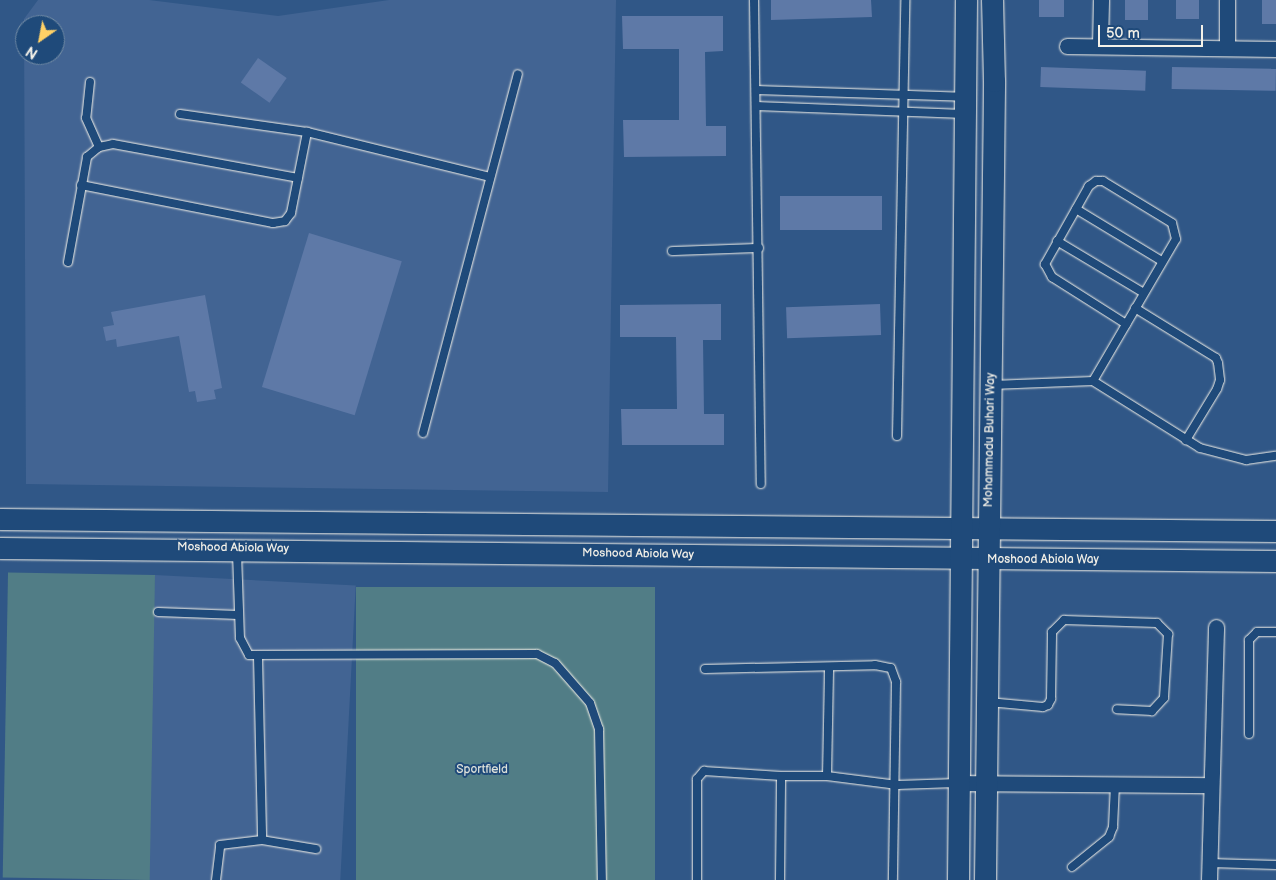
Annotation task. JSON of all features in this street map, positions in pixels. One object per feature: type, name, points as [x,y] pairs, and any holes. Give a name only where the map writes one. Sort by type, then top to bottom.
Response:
[{"type":"main road","points":[[958,880],[968,105],[966,0]]},
{"type":"main road","name":"Mohammadu Buhari Way","points":[[985,880],[994,80],[992,0]]},
{"type":"main road","name":"Moshood Abiola Way","points":[[0,519],[1276,531]]},
{"type":"main road","points":[[447,524],[447,550]]},
{"type":"main road","name":"Moshood Abiola Way","points":[[0,548],[447,550],[961,560],[1276,561]]},
{"type":"street","points":[[1100,45],[1101,0]]},
{"type":"street","points":[[1227,0],[1227,48]]},
{"type":"street","points":[[1067,46],[1276,49]]},
{"type":"street","points":[[1209,880],[1216,627]]},
{"type":"street","points":[[959,783],[1211,785]]},
{"type":"lane","points":[[754,0],[761,484]]},
{"type":"lane","points":[[897,436],[905,0]]},
{"type":"lane","points":[[424,433],[518,74]]},
{"type":"lane","points":[[90,82],[86,118],[99,147]]},
{"type":"lane","points":[[756,90],[903,94],[968,105]]},
{"type":"lane","points":[[756,106],[903,111],[968,105]]},
{"type":"lane","points":[[180,114],[307,132],[490,177]]},
{"type":"lane","points":[[81,185],[273,223],[285,221],[291,213],[307,132]]},
{"type":"lane","points":[[68,262],[87,157],[99,147],[113,144],[298,178]]},
{"type":"lane","points":[[1093,381],[1176,238],[1172,223],[1103,181],[1089,186],[1045,264],[1052,277],[1126,324]]},
{"type":"lane","points":[[1076,209],[1162,261]]},
{"type":"lane","points":[[1058,241],[1144,293]]},
{"type":"lane","points":[[672,251],[759,248]]},
{"type":"lane","points":[[1135,308],[1216,358],[1218,363],[1220,380],[1217,389],[1186,440]]},
{"type":"lane","points":[[990,385],[1093,381],[1200,448],[1246,460],[1276,456]]},
{"type":"lane","points":[[237,548],[238,615],[244,649],[258,657],[537,654],[555,663],[590,703],[599,729],[602,880]]},
{"type":"lane","points":[[158,612],[238,615]]},
{"type":"lane","points":[[986,702],[1043,707],[1048,705],[1051,699],[1052,632],[1064,620],[1157,623],[1168,634],[1164,698],[1152,711],[1117,708]]},
{"type":"lane","points":[[1249,734],[1249,640],[1257,632],[1276,632]]},
{"type":"lane","points":[[258,657],[262,840]]},
{"type":"lane","points":[[705,669],[883,664],[895,674],[897,784],[894,880]]},
{"type":"lane","points":[[827,776],[828,666]]},
{"type":"lane","points":[[697,880],[697,779],[704,771],[781,776],[827,776],[897,784],[959,783]]},
{"type":"lane","points":[[780,880],[781,776]]},
{"type":"lane","points":[[1072,867],[1109,837],[1115,784]]},
{"type":"lane","points":[[216,880],[220,845],[262,840],[316,849]]},
{"type":"lane","points":[[1210,863],[1276,865]]},
{"type":"shaded area","points":[[38,0],[149,0],[278,16],[389,0],[616,0],[608,492],[26,484],[24,65],[65,65],[65,15],[27,15]]},
{"type":"shaded area","points":[[155,575],[356,586],[340,880],[139,880]]},
{"type":"green space","points":[[8,572],[155,575],[150,880],[3,877]]},
{"type":"green space","name":"Sportfield","points":[[356,587],[655,587],[655,880],[356,880]]},
{"type":"building","points":[[771,0],[871,0],[872,17],[771,20]]},
{"type":"building","points":[[1039,0],[1064,0],[1064,17],[1039,17]]},
{"type":"building","points":[[1125,0],[1148,0],[1148,20],[1125,20]]},
{"type":"building","points":[[1176,0],[1199,0],[1199,19],[1176,19]]},
{"type":"building","points":[[1262,0],[1276,0],[1276,24],[1262,24]]},
{"type":"building","points":[[622,16],[723,16],[723,51],[705,52],[706,126],[726,126],[726,156],[624,157],[623,120],[679,120],[679,49],[623,49]]},
{"type":"building","points":[[258,58],[287,78],[269,103],[241,83]]},
{"type":"building","points":[[1041,67],[1146,71],[1145,91],[1040,87]]},
{"type":"building","points":[[1172,67],[1276,69],[1276,91],[1172,89]]},
{"type":"building","points":[[780,196],[882,196],[882,230],[780,230]]},
{"type":"building","points":[[309,233],[402,261],[355,415],[262,387]]},
{"type":"building","points":[[205,295],[222,388],[214,390],[216,399],[197,402],[195,391],[189,392],[179,336],[117,347],[116,339],[106,341],[103,327],[114,325],[111,312]]},
{"type":"building","points":[[721,304],[721,340],[703,340],[704,414],[724,414],[724,445],[622,445],[621,409],[677,409],[676,337],[620,337],[620,305]]},
{"type":"building","points":[[880,304],[881,335],[787,338],[786,307]]}]
